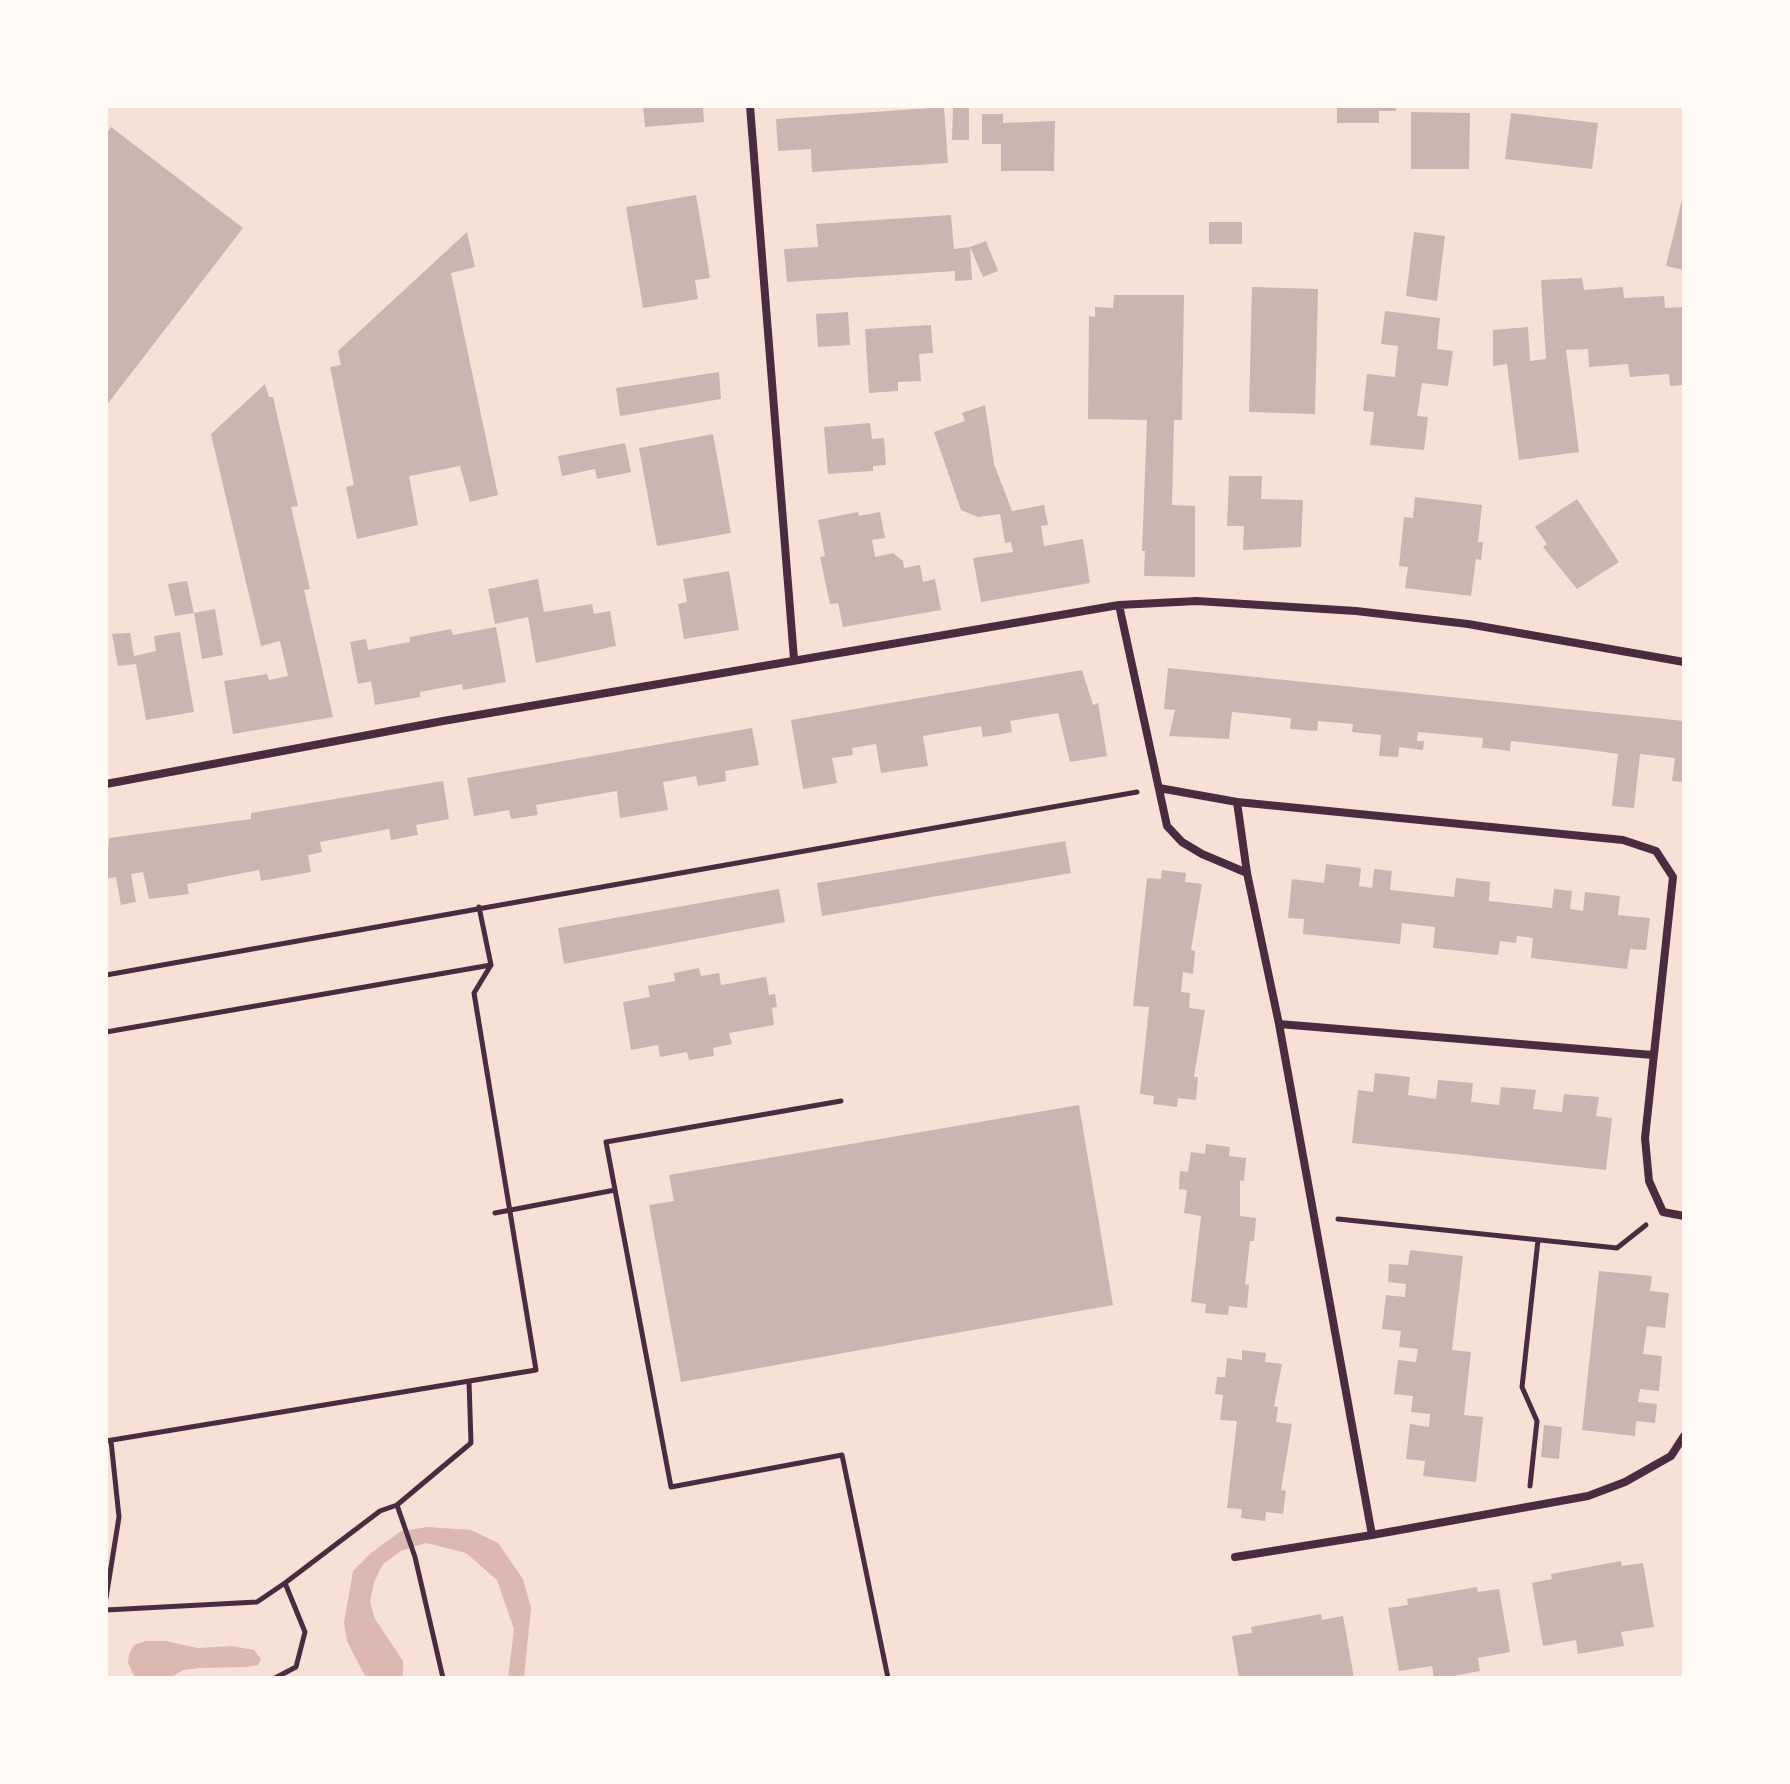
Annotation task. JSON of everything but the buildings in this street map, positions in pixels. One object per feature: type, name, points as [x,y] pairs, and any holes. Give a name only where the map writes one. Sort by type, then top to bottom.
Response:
[{"type":"street","points":[[750,106],[794,659]]},
{"type":"street","points":[[106,784],[794,659],[1119,605],[1197,601],[1356,611],[1468,624],[1684,662]]},
{"type":"street","points":[[1119,605],[1167,826],[1182,842],[1247,873]]},
{"type":"street","points":[[1159,788],[1237,802],[1623,840],[1656,851],[1673,877],[1645,1138],[1649,1181],[1663,1212],[1684,1216]]},
{"type":"street","points":[[1237,802],[1247,873],[1279,1024],[1372,1535]]},
{"type":"street","points":[[1279,1024],[1653,1055]]},
{"type":"street","points":[[1235,1557],[1588,1496],[1625,1482],[1671,1456],[1684,1436]]},
{"type":"path","points":[[106,975],[1159,788]]},
{"type":"path","points":[[106,1598],[119,1517],[109,1441],[536,1370],[474,993],[491,965],[479,907]]},
{"type":"path","points":[[106,1032],[491,965]]},
{"type":"path","points":[[841,1101],[606,1142],[671,1487],[842,1455],[888,1678]]},
{"type":"path","points":[[495,1213],[615,1190]]},
{"type":"path","points":[[1314,1217],[1617,1248],[1663,1212]]},
{"type":"path","points":[[1528,1507],[1537,1421],[1522,1387],[1538,1240]]},
{"type":"path","points":[[106,1610],[257,1602],[380,1511],[397,1505],[471,1443],[469,1381]]},
{"type":"path","points":[[397,1505],[415,1557],[443,1678]]},
{"type":"path","points":[[275,1678],[296,1667],[305,1632],[285,1583]]},
{"type":"shaded area","points":[[427,1527],[471,1530],[498,1543],[523,1579],[531,1608],[524,1678],[508,1678],[514,1629],[497,1580],[466,1553],[426,1543],[401,1551],[383,1564],[374,1582],[370,1602],[375,1619],[403,1661],[403,1678],[366,1678],[347,1641],[344,1623],[353,1571],[401,1531]]},
{"type":"shaded area","points":[[146,1641],[165,1641],[198,1648],[232,1646],[254,1650],[261,1659],[258,1665],[245,1667],[183,1670],[170,1678],[135,1678],[128,1663],[129,1654],[134,1645]]}]
